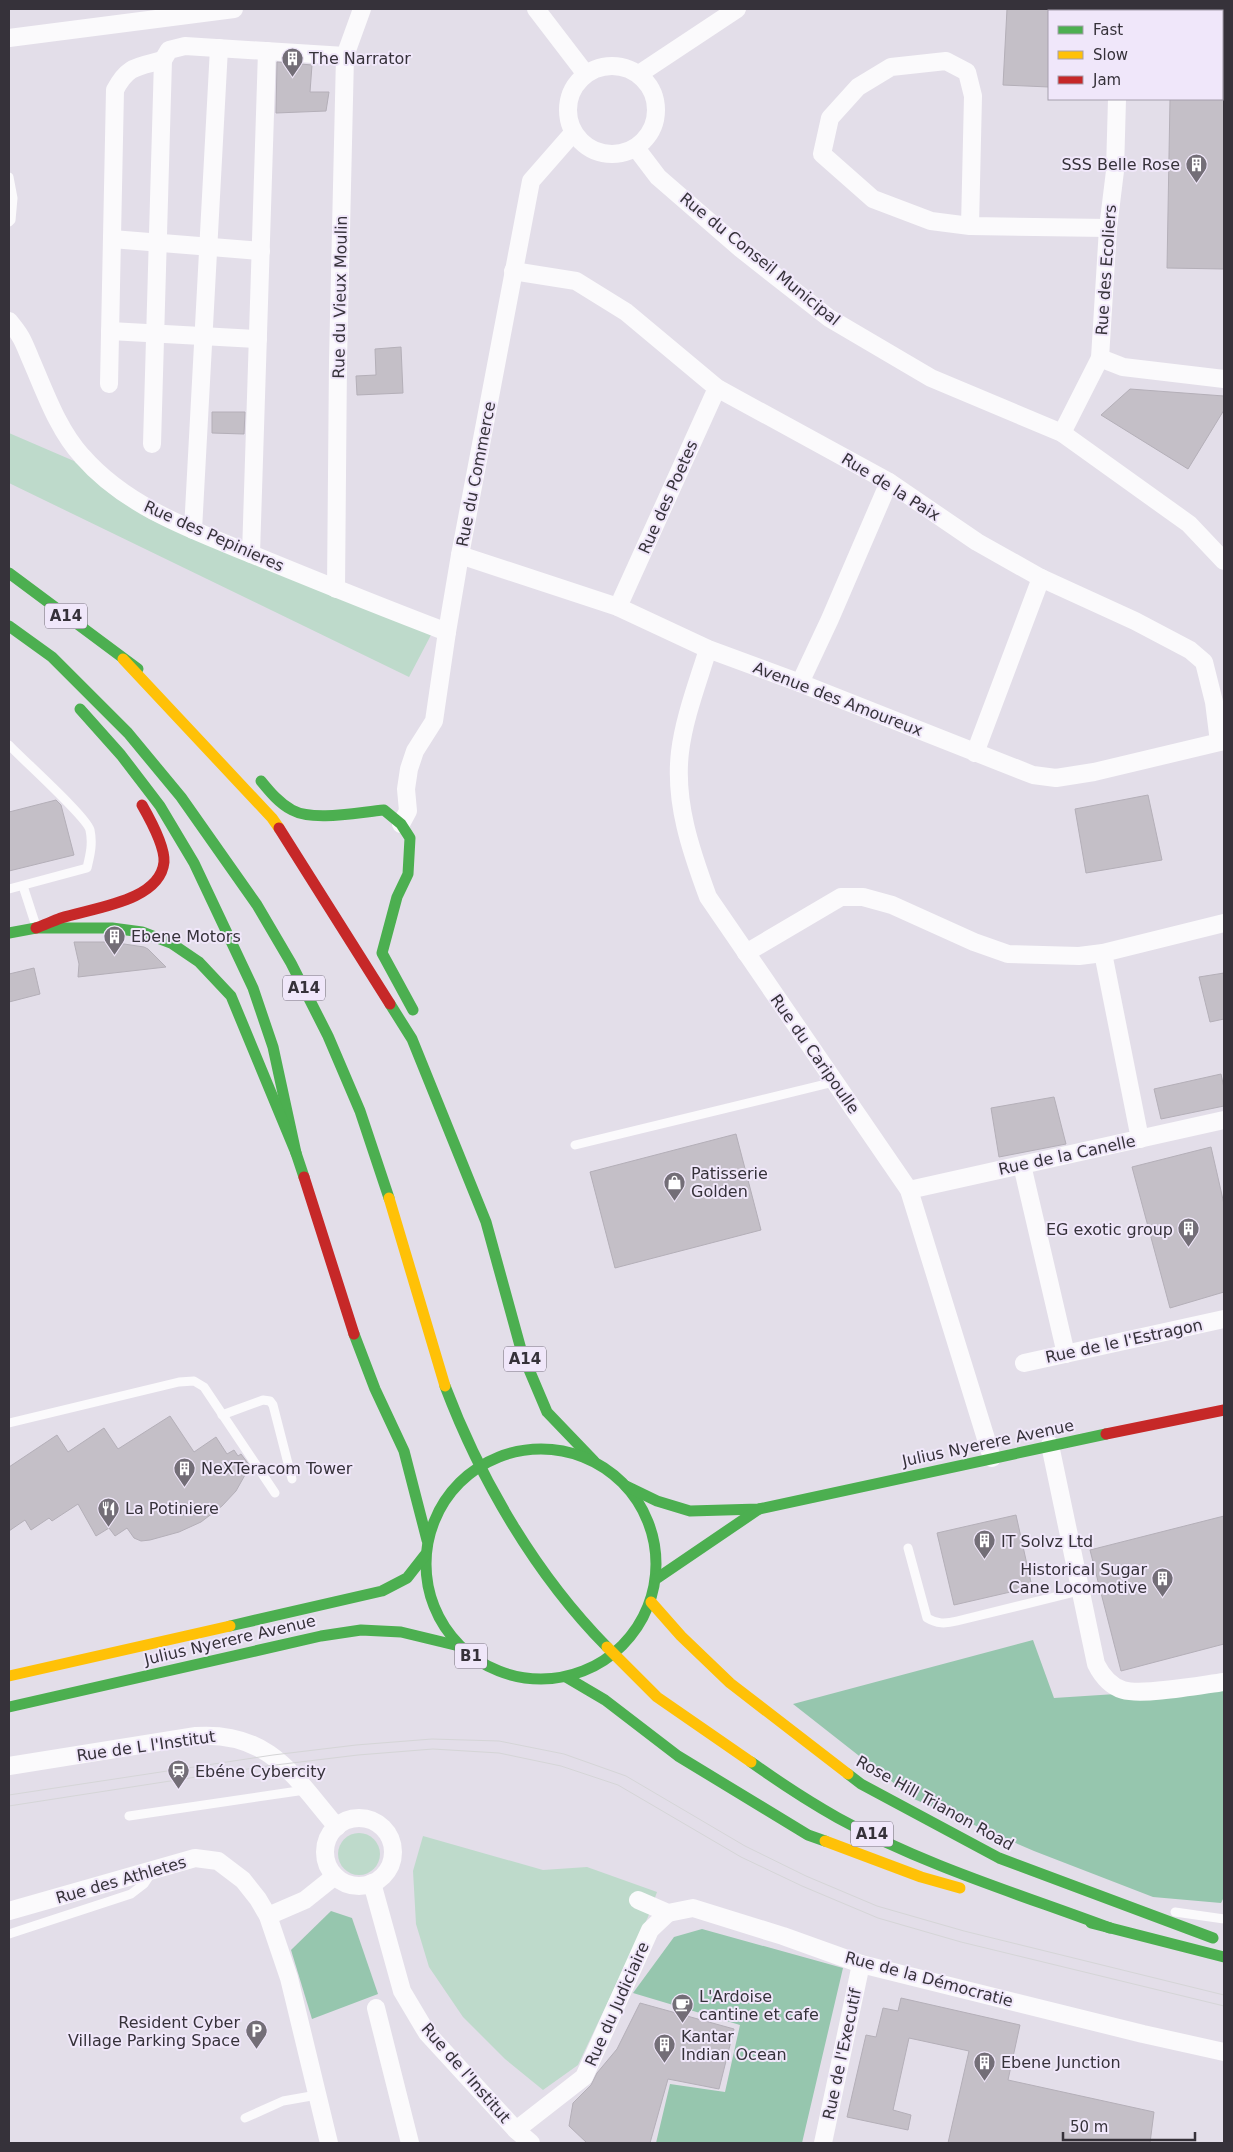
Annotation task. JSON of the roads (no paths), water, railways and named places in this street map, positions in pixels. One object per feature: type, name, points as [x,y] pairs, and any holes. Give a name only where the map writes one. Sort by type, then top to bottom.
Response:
[{"type":"main road","name":"A14","points":[[9,573],[123,659],[272,818],[412,1039],[486,1222],[522,1353],[547,1412],[594,1461]]},
{"type":"main road","name":"A14","points":[[9,626],[52,657],[128,733],[181,797],[257,905],[291,963],[328,1036],[360,1111],[386,1189],[443,1381],[462,1431],[510,1522],[582,1620],[657,1697],[781,1783],[839,1818],[890,1843],[944,1866],[1110,1928],[1224,1957]]},
{"type":"main road","points":[[123,659],[169,690]]},
{"type":"main road","points":[[36,928],[61,918],[127,900],[149,888],[157,881],[164,861],[152,822],[136,794],[87,730],[72,702],[121,755],[160,806],[194,863],[253,988],[273,1047],[296,1153],[345,1310],[375,1389],[404,1451],[427,1540]]},
{"type":"main road","points":[[254,773],[278,800],[296,813],[320,816],[384,810],[401,824],[410,838],[408,874],[397,897],[382,953],[420,1024]]},
{"type":"main road","points":[[9,933],[36,928],[112,928],[142,932],[171,943],[199,962],[231,996],[296,1153]]},
{"type":"main road","points":[[483,1184],[486,1222]]},
{"type":"main road","name":"Julius Nyerere Avenue","points":[[626,1486],[657,1501],[690,1511],[759,1509],[1050,1445],[1224,1410]]},
{"type":"main road","name":"Julius Nyerere Avenue","points":[[525,1450],[561,1450],[594,1461],[611,1472],[626,1486],[645,1513],[656,1545],[656,1579],[651,1602],[632,1636],[602,1662],[566,1677],[545,1680],[522,1678],[499,1672],[478,1661],[459,1646],[439,1620],[427,1588],[425,1555],[427,1540],[440,1507],[462,1479],[492,1460],[525,1450]]},
{"type":"main road","name":"Julius Nyerere Avenue","points":[[656,1579],[688,1555],[759,1509]]},
{"type":"main road","name":"Julius Nyerere Avenue","points":[[9,1676],[382,1591],[407,1578],[425,1555]]},
{"type":"main road","name":"Rose Hill Trianon Road","points":[[651,1602],[681,1636],[730,1683],[861,1784],[999,1858],[1224,1942]]},
{"type":"main road","name":"Julius Nyerere Avenue","points":[[9,1707],[321,1636],[361,1630],[401,1632],[459,1646]]},
{"type":"main road","points":[[566,1677],[604,1700],[678,1756],[808,1835],[921,1878],[1110,1928]]},
{"type":"street","points":[[9,38],[234,9]]},
{"type":"street","name":"Rue du Vieux Moulin","points":[[336,589],[345,56],[362,9]]},
{"type":"street","points":[[536,9],[585,73]]},
{"type":"street","points":[[639,74],[738,9]]},
{"type":"street","points":[[152,444],[163,60],[169,50],[184,46],[345,56]]},
{"type":"street","points":[[193,530],[219,48]]},
{"type":"street","points":[[252,554],[267,51]]},
{"type":"street","points":[[109,384],[115,90],[120,79],[128,70],[163,60]]},
{"type":"street","points":[[970,226],[973,96],[967,72],[946,61],[891,67],[858,87],[830,118],[822,154],[873,199],[931,221],[970,226],[1108,228]]},
{"type":"street","points":[[613,65],[626,67],[639,74],[652,91],[657,112],[650,132],[636,148],[621,153],[606,154],[591,150],[573,133],[567,113],[568,98],[575,84],[585,73],[598,67],[613,65]]},
{"type":"street","name":"Rue des Ecoliers","points":[[1062,433],[1100,358],[1108,228],[1115,171],[1117,100]]},
{"type":"street","name":"Rue du Commerce","points":[[401,824],[408,811],[406,789],[415,751],[434,721],[460,555],[531,181],[573,133]]},
{"type":"street","name":"Rue du Conseil Municipal","points":[[636,148],[658,177],[741,249],[830,318],[931,378],[1062,433],[1189,524],[1224,561]]},
{"type":"street","points":[[112,240],[261,251]]},
{"type":"street","name":"Rue de la Paix","points":[[513,271],[576,281],[626,312],[717,388],[889,482],[977,542],[1041,578],[1135,621],[1190,650],[1204,662],[1222,742]]},
{"type":"street","name":"Rue des Pepinieres","points":[[9,321],[23,337],[30,358],[66,436],[82,456],[111,485],[144,507],[193,530],[447,632]]},
{"type":"street","points":[[110,331],[258,338]]},
{"type":"street","points":[[1100,358],[1123,367],[1224,379]]},
{"type":"street","name":"Rue des Poetes","points":[[618,607],[717,388]]},
{"type":"street","points":[[800,683],[830,619],[889,482]]},
{"type":"street","name":"Avenue des Amoureux","points":[[460,555],[618,607],[708,649],[800,683],[1033,775],[1056,778],[1094,772],[1222,742]]},
{"type":"street","points":[[975,753],[1041,578]]},
{"type":"street","name":"Rue du Caripoulle","points":[[708,649],[680,753],[684,821],[708,897],[909,1190],[992,1458]]},
{"type":"street","points":[[746,953],[841,897],[863,897],[892,904],[974,942],[1008,954],[1079,956],[1103,953],[1224,923]]},
{"type":"street","points":[[1103,953],[1140,1139]]},
{"type":"street","name":"Rue de la Canelle","points":[[909,1190],[1224,1120]]},
{"type":"street","points":[[1022,1165],[1066,1354]]},
{"type":"street","name":"Rue de le I'Estragon","points":[[1024,1363],[1224,1319]]},
{"type":"street","points":[[1050,1445],[1096,1664],[1102,1675],[1115,1686],[1125,1690],[1142,1691],[1224,1682]]},
{"type":"street","name":"Rue de L l'Institut","points":[[9,1766],[196,1736],[217,1735],[238,1738],[273,1755],[337,1827]]},
{"type":"street","points":[[355,1819],[366,1819],[384,1828],[393,1848],[393,1858],[389,1869],[382,1878],[372,1883],[353,1885],[335,1876],[326,1856],[326,1845],[330,1835],[337,1827],[355,1819]]},
{"type":"street","name":"Rue des Athletes","points":[[9,1911],[196,1858],[218,1861],[243,1880],[268,1916],[289,1978],[329,2143]]},
{"type":"street","points":[[268,1916],[305,1900],[335,1876]]},
{"type":"street","name":"Rue de l'Institut","points":[[372,1883],[402,1991],[427,2034],[516,2130],[531,2143]]},
{"type":"street","points":[[638,1900],[668,1913]]},
{"type":"street","name":"Rue de la Démocratie","points":[[668,1913],[693,1908],[783,1936],[861,1964],[1143,2034],[1224,2052]]},
{"type":"street","name":"Rue du Judiciaire","points":[[516,2130],[584,2077],[650,1930],[668,1913]]},
{"type":"street","name":"Rue de l'Executif","points":[[828,2142],[861,1964]]},
{"type":"street","points":[[376,2008],[410,2143]]},
{"type":"lane","points":[[9,177],[13,198],[11,220],[9,222]]},
{"type":"lane","points":[[9,745],[76,812],[89,828],[92,848],[87,868],[9,889]]},
{"type":"lane","points":[[23,886],[36,928]]},
{"type":"lane","points":[[576,1145],[834,1082]]},
{"type":"lane","points":[[9,1423],[179,1382],[194,1381],[204,1387],[275,1493]]},
{"type":"lane","points":[[222,1415],[263,1400],[270,1401],[273,1405],[292,1479]]},
{"type":"lane","points":[[908,1548],[927,1618],[935,1623],[951,1623],[1080,1591]]},
{"type":"lane","points":[[129,1816],[305,1790]]},
{"type":"lane","points":[[9,1934],[131,1894],[144,1884],[154,1870]]},
{"type":"lane","points":[[1123,1905],[1224,1918]]},
{"type":"lane","points":[[245,2118],[283,2101],[318,2095]]},
{"type":"tram line","points":[[9,1795],[273,1755],[356,1745],[432,1739],[499,1741],[564,1754],[626,1776],[745,1846],[806,1876],[877,1906],[964,1931],[1224,1995]]},
{"type":"tram line","points":[[9,1806],[267,1766],[358,1755],[433,1749],[499,1753],[561,1766],[618,1785],[741,1857],[802,1886],[878,1918],[961,1942],[1224,2006]]},
{"type":"place","name":"The Narrator","points":[[293,77]]},
{"type":"place","name":"SSS Belle Rose","points":[[1196,183]]},
{"type":"place","name":"Ebene Motors","points":[[115,955]]},
{"type":"place","name":"Patisserie Golden","points":[[675,1201]]},
{"type":"place","name":"EG exotic group","points":[[1189,1248]]},
{"type":"place","name":"NeXTeracom Tower","points":[[185,1487]]},
{"type":"place","name":"La Potiniere","points":[[109,1527]]},
{"type":"place","name":"IT Solvz Ltd","points":[[985,1560]]},
{"type":"place","name":"Historical Sugar Cane Locomotive","points":[[1163,1597]]},
{"type":"place","name":"Ebéne Cybercity","points":[[179,1790]]},
{"type":"place","name":"L'Ardoise cantine et cafe","points":[[683,2024]]},
{"type":"place","name":"Resident Cyber Village Parking Space","points":[[256,2050]]},
{"type":"place","name":"Kantar Indian Ocean","points":[[665,2064]]},
{"type":"place","name":"Ebene Junction","points":[[985,2081]]}]
